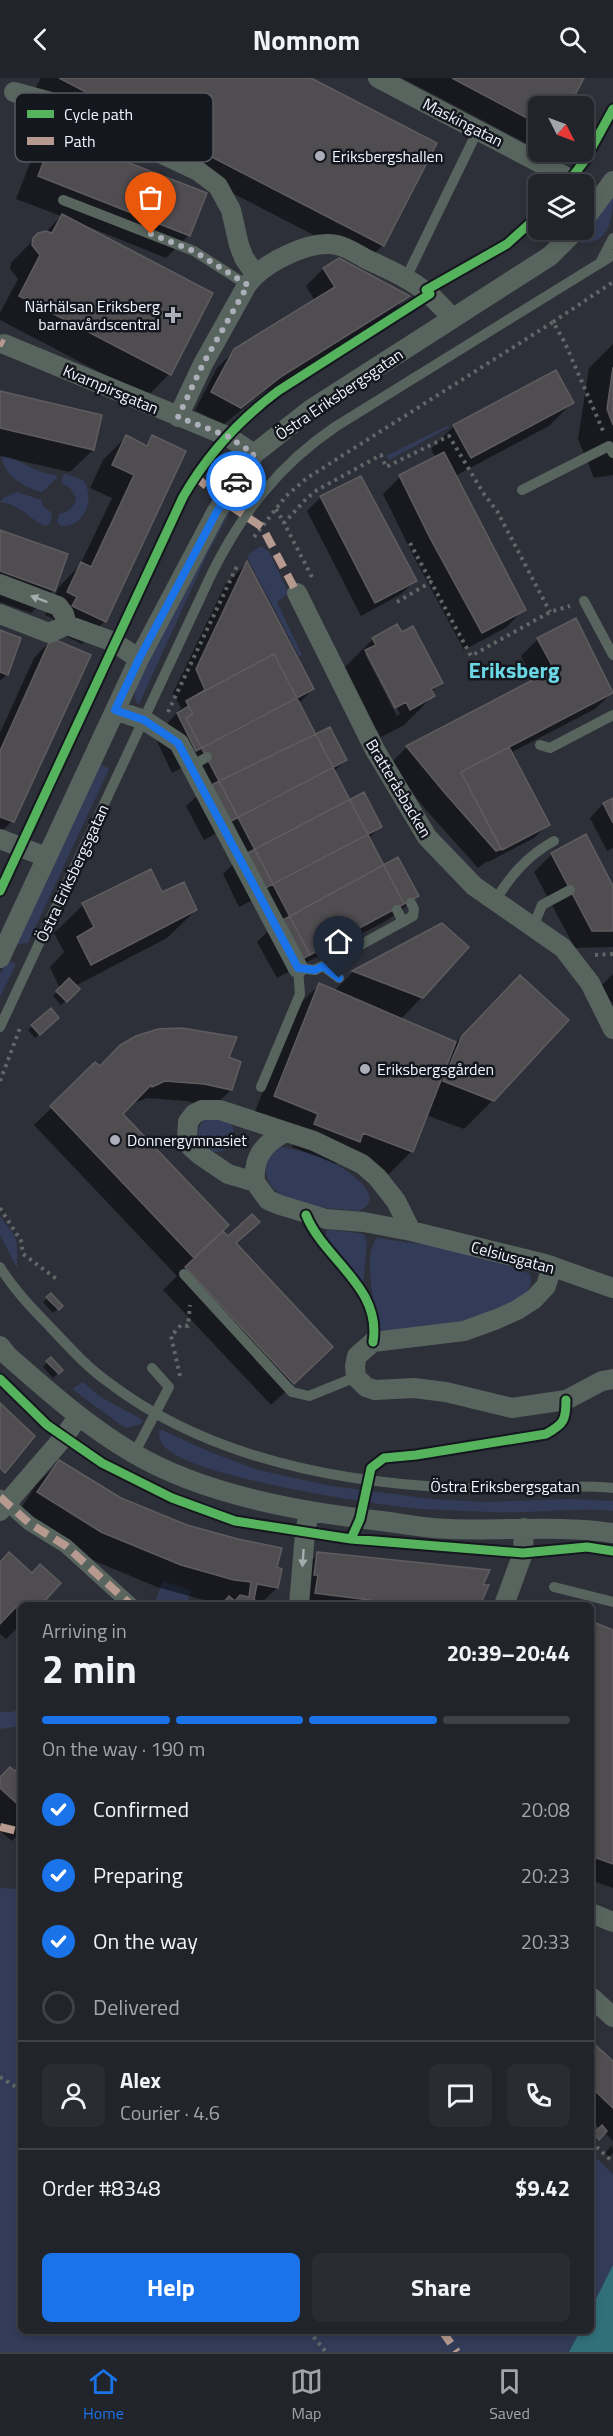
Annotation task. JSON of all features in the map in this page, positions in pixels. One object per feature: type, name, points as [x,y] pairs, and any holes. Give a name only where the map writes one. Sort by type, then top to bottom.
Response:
[{"type":"street","name":"Maskingatan","points":[[378,78],[560,174]]},
{"type":"street","points":[[179,162],[198,171],[218,186],[231,210],[238,245],[251,279]]},
{"type":"street","points":[[594,207],[613,181]]},
{"type":"street","name":"Maskingatan","points":[[594,195],[600,199]]},
{"type":"street","name":"Östra Eriksbergsgatan","points":[[0,958],[139,659],[216,513],[254,454],[310,410],[550,256],[566,240]]},
{"type":"street","points":[[178,417],[203,364],[251,279],[283,257],[320,246],[337,245],[426,290],[452,319]]},
{"type":"street","name":"Kvarnpirsgatan","points":[[2,343],[227,436],[254,454]]},
{"type":"street","points":[[0,584],[58,606],[68,625]]},
{"type":"street","name":"Bratteråsbacken","points":[[297,593],[375,750],[427,837],[474,886],[563,948],[590,983],[613,1029]]},
{"type":"street","points":[[0,614],[49,633],[68,625],[114,642],[139,659]]},
{"type":"street","points":[[115,710],[152,724],[199,762],[298,968]]},
{"type":"street","points":[[0,839],[46,857]]},
{"type":"street","name":"Celsiusgatan","points":[[411,1230],[396,1202],[377,1176],[362,1164],[314,1141],[220,1110],[202,1110],[194,1114],[189,1122],[187,1138],[191,1147],[200,1155],[228,1174],[255,1182],[268,1200],[306,1215],[411,1230],[552,1266],[613,1288]]},
{"type":"street","points":[[255,1182],[254,1168],[259,1153],[270,1140],[284,1132]]},
{"type":"street","points":[[552,1266],[546,1286],[534,1299],[497,1319],[464,1331],[373,1342],[357,1356],[356,1377],[366,1387],[375,1390],[414,1388],[446,1392],[512,1408],[566,1400],[602,1381],[613,1379]]},
{"type":"street","points":[[0,1346],[8,1356],[78,1417],[134,1454],[216,1489],[309,1512],[447,1529],[524,1528],[593,1530],[613,1533]]},
{"type":"street","points":[[78,1417],[2,1504],[66,1546],[128,1602]]},
{"type":"street","points":[[300,1602],[305,1533],[309,1512]]},
{"type":"street","points":[[505,1602],[523,1553],[524,1528]]},
{"type":"street","points":[[594,1914],[613,1922]]},
{"type":"street","points":[[594,2000],[613,2017]]},
{"type":"lane","points":[[406,278],[478,130]]},
{"type":"lane","points":[[63,200],[194,251],[251,279]]},
{"type":"lane","points":[[600,263],[613,238]]},
{"type":"lane","name":"Östra Eriksbergsgatan","points":[[0,1027],[152,724],[227,543],[250,506],[278,473],[309,445],[335,427],[613,255]]},
{"type":"lane","points":[[522,490],[609,446],[613,453]]},
{"type":"lane","points":[[584,601],[613,655]]},
{"type":"lane","points":[[540,745],[550,748],[613,715]]},
{"type":"lane","points":[[495,901],[521,864],[536,851],[554,841]]},
{"type":"lane","points":[[533,927],[542,905],[570,890]]},
{"type":"lane","points":[[261,1087],[300,994],[298,968],[315,970],[403,922],[413,916],[414,909],[411,903]]},
{"type":"lane","points":[[397,910],[403,922]]},
{"type":"lane","points":[[323,966],[339,978]]},
{"type":"lane","name":"Östra Eriksbergsgatan","points":[[0,1267],[22,1297],[81,1360],[108,1383],[155,1412],[205,1438],[254,1456],[369,1479],[481,1489],[593,1486],[613,1488]]},
{"type":"lane","points":[[184,1274],[292,1392],[309,1396],[356,1377]]},
{"type":"lane","points":[[134,1454],[169,1387],[152,1368]]},
{"type":"lane","points":[[554,1587],[613,1602]]},
{"type":"path","points":[[252,539],[286,496],[307,478],[613,282]]},
{"type":"path","points":[[553,322],[565,343],[598,418]]},
{"type":"path","points":[[284,523],[317,490],[381,456],[387,467],[449,436],[497,511],[550,612]]},
{"type":"path","points":[[276,509],[316,584]]},
{"type":"path","points":[[410,543],[471,656],[550,612],[584,601]]},
{"type":"path","points":[[152,724],[242,556]]},
{"type":"path","points":[[396,602],[431,582]]},
{"type":"path","points":[[603,954],[613,954]]},
{"type":"path","points":[[0,1081],[22,1022]]},
{"type":"path","points":[[0,1208],[21,1241],[23,1254],[58,1280]]},
{"type":"path","points":[[169,1387],[182,1374],[171,1336],[181,1325],[188,1326],[190,1309],[188,1295],[193,1285]]},
{"type":"path","points":[[0,2077],[18,2088]]},
{"type":"path","points":[[594,2145],[613,2162]]},
{"type":"path","points":[[311,2334],[326,2352]]},
{"type":"shaded area","points":[[613,192],[611,219],[605,233],[599,239],[581,243],[579,240],[594,240],[594,216]]},
{"type":"shaded area","points":[[449,425],[448,428],[389,460],[386,456]]},
{"type":"shaded area","points":[[1,456],[56,475],[57,478],[42,492],[35,490],[22,484],[11,475]]},
{"type":"shaded area","points":[[63,475],[83,480],[87,487],[88,503],[82,517],[69,525],[61,526],[57,522],[59,514],[70,509],[76,498],[70,488],[62,483]]},
{"type":"shaded area","points":[[17,492],[41,500],[43,506],[52,513],[50,524],[45,526],[19,509],[0,502],[3,498]]},
{"type":"shaded area","points":[[229,510],[139,704],[136,702],[134,691],[191,570]]},
{"type":"shaded area","points":[[261,546],[269,552],[289,593],[277,602],[302,655],[299,656],[248,559],[249,554]]},
{"type":"shaded area","points":[[101,764],[109,769],[28,943],[16,944]]},
{"type":"shaded area","points":[[8,961],[16,964],[0,997],[0,974]]},
{"type":"shaded area","points":[[216,1116],[229,1121],[234,1134],[229,1147],[216,1152],[203,1147],[198,1134],[203,1121]]},
{"type":"shaded area","points":[[281,1147],[319,1156],[345,1170],[361,1182],[366,1189],[369,1196],[368,1205],[359,1211],[318,1207],[290,1199],[279,1193],[270,1184],[266,1163],[269,1157]]},
{"type":"shaded area","points":[[0,1216],[16,1240],[17,1268],[0,1235]]},
{"type":"shaded area","points":[[327,1229],[364,1234],[367,1244],[363,1285],[326,1236]]},
{"type":"shaded area","points":[[377,1238],[446,1248],[486,1257],[530,1274],[531,1283],[527,1293],[484,1320],[380,1333],[370,1269],[370,1256]]},
{"type":"shaded area","points":[[83,1382],[99,1396],[143,1420],[141,1424],[127,1428],[121,1425],[72,1389]]},
{"type":"shaded area","points":[[162,1430],[210,1452],[258,1470],[331,1486],[432,1499],[484,1502],[572,1499],[613,1501],[613,1511],[505,1512],[421,1509],[326,1495],[242,1478],[206,1468],[178,1456],[162,1444],[159,1431]]},
{"type":"shaded area","points":[[163,1581],[191,1590],[187,1602],[155,1602]]},
{"type":"shaded area","points":[[18,1709],[18,1726],[0,1729],[0,1712]]},
{"type":"shaded area","points":[[0,1888],[18,1889],[18,2334],[594,2334],[594,2156],[613,2174],[613,2352],[0,2352]]},
{"type":"shaded area","points":[[613,2265],[613,2352],[569,2352],[578,2334],[594,2334],[594,2303]]},
{"type":"building","name":"Eriksbergshallen","points":[[59,78],[311,78],[437,143],[384,246],[213,158],[213,93],[88,93]]},
{"type":"building","points":[[452,78],[584,78],[574,96],[528,96],[528,119]]},
{"type":"building","points":[[43,162],[127,162],[207,193],[190,236],[38,176]]},
{"type":"building","points":[[62,214],[213,293],[171,375],[19,296],[40,255],[32,245],[33,238],[38,233],[46,231],[52,233]]},
{"type":"building","points":[[339,258],[410,296],[282,376],[241,408],[211,392],[234,349],[335,287],[323,268]]},
{"type":"building","points":[[613,367],[613,425],[607,409]]},
{"type":"building","points":[[556,370],[574,403],[471,458],[453,425]]},
{"type":"building","points":[[0,391],[102,415],[94,450],[0,428]]},
{"type":"building","points":[[126,435],[147,446],[152,435],[186,451],[106,622],[72,606],[77,597],[67,592],[81,562],[91,567],[134,475],[112,465]]},
{"type":"building","points":[[444,452],[526,610],[482,633],[430,538],[399,475]]},
{"type":"building","points":[[361,476],[417,581],[375,603],[320,496]]},
{"type":"building","points":[[0,530],[68,554],[55,591],[0,571]]},
{"type":"building","points":[[247,561],[314,689],[196,751],[177,713],[189,706],[186,701],[205,690],[196,669]]},
{"type":"building","points":[[576,618],[613,693],[461,772],[501,849],[496,851],[406,746],[554,669],[537,638]]},
{"type":"building","points":[[397,624],[402,632],[413,626],[443,683],[431,689],[435,696],[410,710],[406,702],[395,708],[365,650],[376,645],[372,638]]},
{"type":"building","points":[[0,630],[21,638],[8,675],[0,672]]},
{"type":"building","points":[[51,638],[91,655],[14,822],[0,817],[0,751]]},
{"type":"building","points":[[274,654],[404,904],[310,955],[186,718],[193,714],[186,701]]},
{"type":"building","points":[[330,727],[347,760],[218,828],[199,791]]},
{"type":"building","points":[[509,747],[550,825],[502,850],[461,772]]},
{"type":"building","points":[[364,792],[382,827],[254,894],[236,859]]},
{"type":"building","points":[[613,798],[613,823],[603,803]]},
{"type":"building","points":[[586,834],[613,886],[613,931],[592,931],[551,853]]},
{"type":"building","points":[[398,857],[419,896],[291,965],[270,927]]},
{"type":"building","points":[[151,869],[162,892],[184,882],[197,910],[91,965],[77,937],[94,927],[82,903]]},
{"type":"building","points":[[442,923],[469,947],[423,998],[352,971]]},
{"type":"building","points":[[520,975],[569,1020],[494,1101],[443,1081],[462,1036]]},
{"type":"building","points":[[69,978],[80,989],[67,1002],[56,991]]},
{"type":"building","name":"Eriksbergsgården","points":[[319,983],[456,1042],[413,1152],[363,1133],[360,1142],[314,1124],[318,1114],[274,1096]]},
{"type":"building","points":[[51,1008],[59,1018],[40,1035],[31,1025]]},
{"type":"building","name":"Donnergymnasiet","points":[[182,1028],[237,1037],[229,1057],[241,1062],[232,1090],[204,1084],[165,1081],[152,1087],[151,1085],[123,1114],[229,1225],[194,1258],[50,1106],[95,1062],[100,1066],[120,1045],[136,1036],[158,1029]]},
{"type":"building","points":[[252,1214],[260,1222],[236,1243],[333,1347],[294,1384],[185,1267],[223,1231],[228,1236]]},
{"type":"building","points":[[51,1293],[63,1306],[59,1310],[46,1297]]},
{"type":"building","points":[[51,1357],[63,1370],[59,1374],[46,1361]]},
{"type":"building","points":[[0,1403],[35,1436],[5,1473],[0,1468]]},
{"type":"building","points":[[59,1460],[121,1498],[187,1525],[282,1548],[277,1567],[282,1569],[278,1588],[257,1584],[254,1599],[257,1602],[224,1602],[229,1596],[235,1601],[240,1595],[249,1597],[251,1582],[234,1580],[181,1565],[101,1532],[37,1492]]},
{"type":"building","points":[[9,1552],[32,1573],[40,1564],[61,1583],[44,1602],[18,1602],[18,1607],[0,1624],[0,1562]]},
{"type":"building","points":[[317,1552],[490,1570],[483,1585],[489,1585],[481,1602],[385,1602],[315,1593],[318,1575],[314,1575]]},
{"type":"building","points":[[594,1622],[613,1630],[613,1864],[594,1857]]},
{"type":"building","points":[[10,1767],[15,1771],[18,1768],[18,1804],[0,1788],[0,1777]]},
{"type":"building","points":[[594,2044],[613,2061],[613,2108],[594,2090]]},
{"type":"building","points":[[602,2125],[607,2131],[599,2140],[594,2133]]},
{"type":"marked path","points":[[0,342],[4,344]]},
{"type":"marked path","points":[[195,476],[223,501],[262,527],[297,593]]},
{"type":"marked path","points":[[0,1497],[29,1523],[66,1546],[128,1602]]},
{"type":"marked path","points":[[0,1827],[18,1831]]},
{"type":"marked path","points":[[444,2334],[457,2352]]},
{"type":"cycle path","points":[[574,174],[585,160],[613,109]]},
{"type":"cycle path","points":[[0,891],[183,497],[213,453],[237,426],[278,391],[430,294],[426,290],[507,244],[528,225]]},
{"type":"cycle path","points":[[306,1215],[314,1231],[350,1275],[369,1305],[373,1323],[373,1342]]},
{"type":"cycle path","points":[[0,1379],[47,1425],[102,1463],[172,1498],[235,1521],[351,1539],[523,1553],[587,1547],[613,1551]]},
{"type":"cycle path","points":[[351,1539],[360,1519],[371,1468],[384,1458],[546,1434],[563,1421],[566,1400]]},
{"type":"way so far","points":[[151,234],[194,251],[248,285],[203,364],[178,417],[227,436],[254,454],[236,481]]},
{"type":"place","name":"Eriksbergshallen","points":[[320,156]]},
{"type":"place","name":"Närhälsan Eriksberg barnavårdscentral","points":[[173,315]]},
{"type":"place","name":"Eriksbergsgården","points":[[365,1069]]},
{"type":"place","name":"Donnergymnasiet","points":[[115,1140]]},
{"type":"district","name":"Eriksberg","points":[[514,670]]},
{"type":"route","points":[[236,481],[216,513],[139,659],[115,710],[160,728],[178,743],[298,968],[315,970],[323,966],[339,978]]}]
